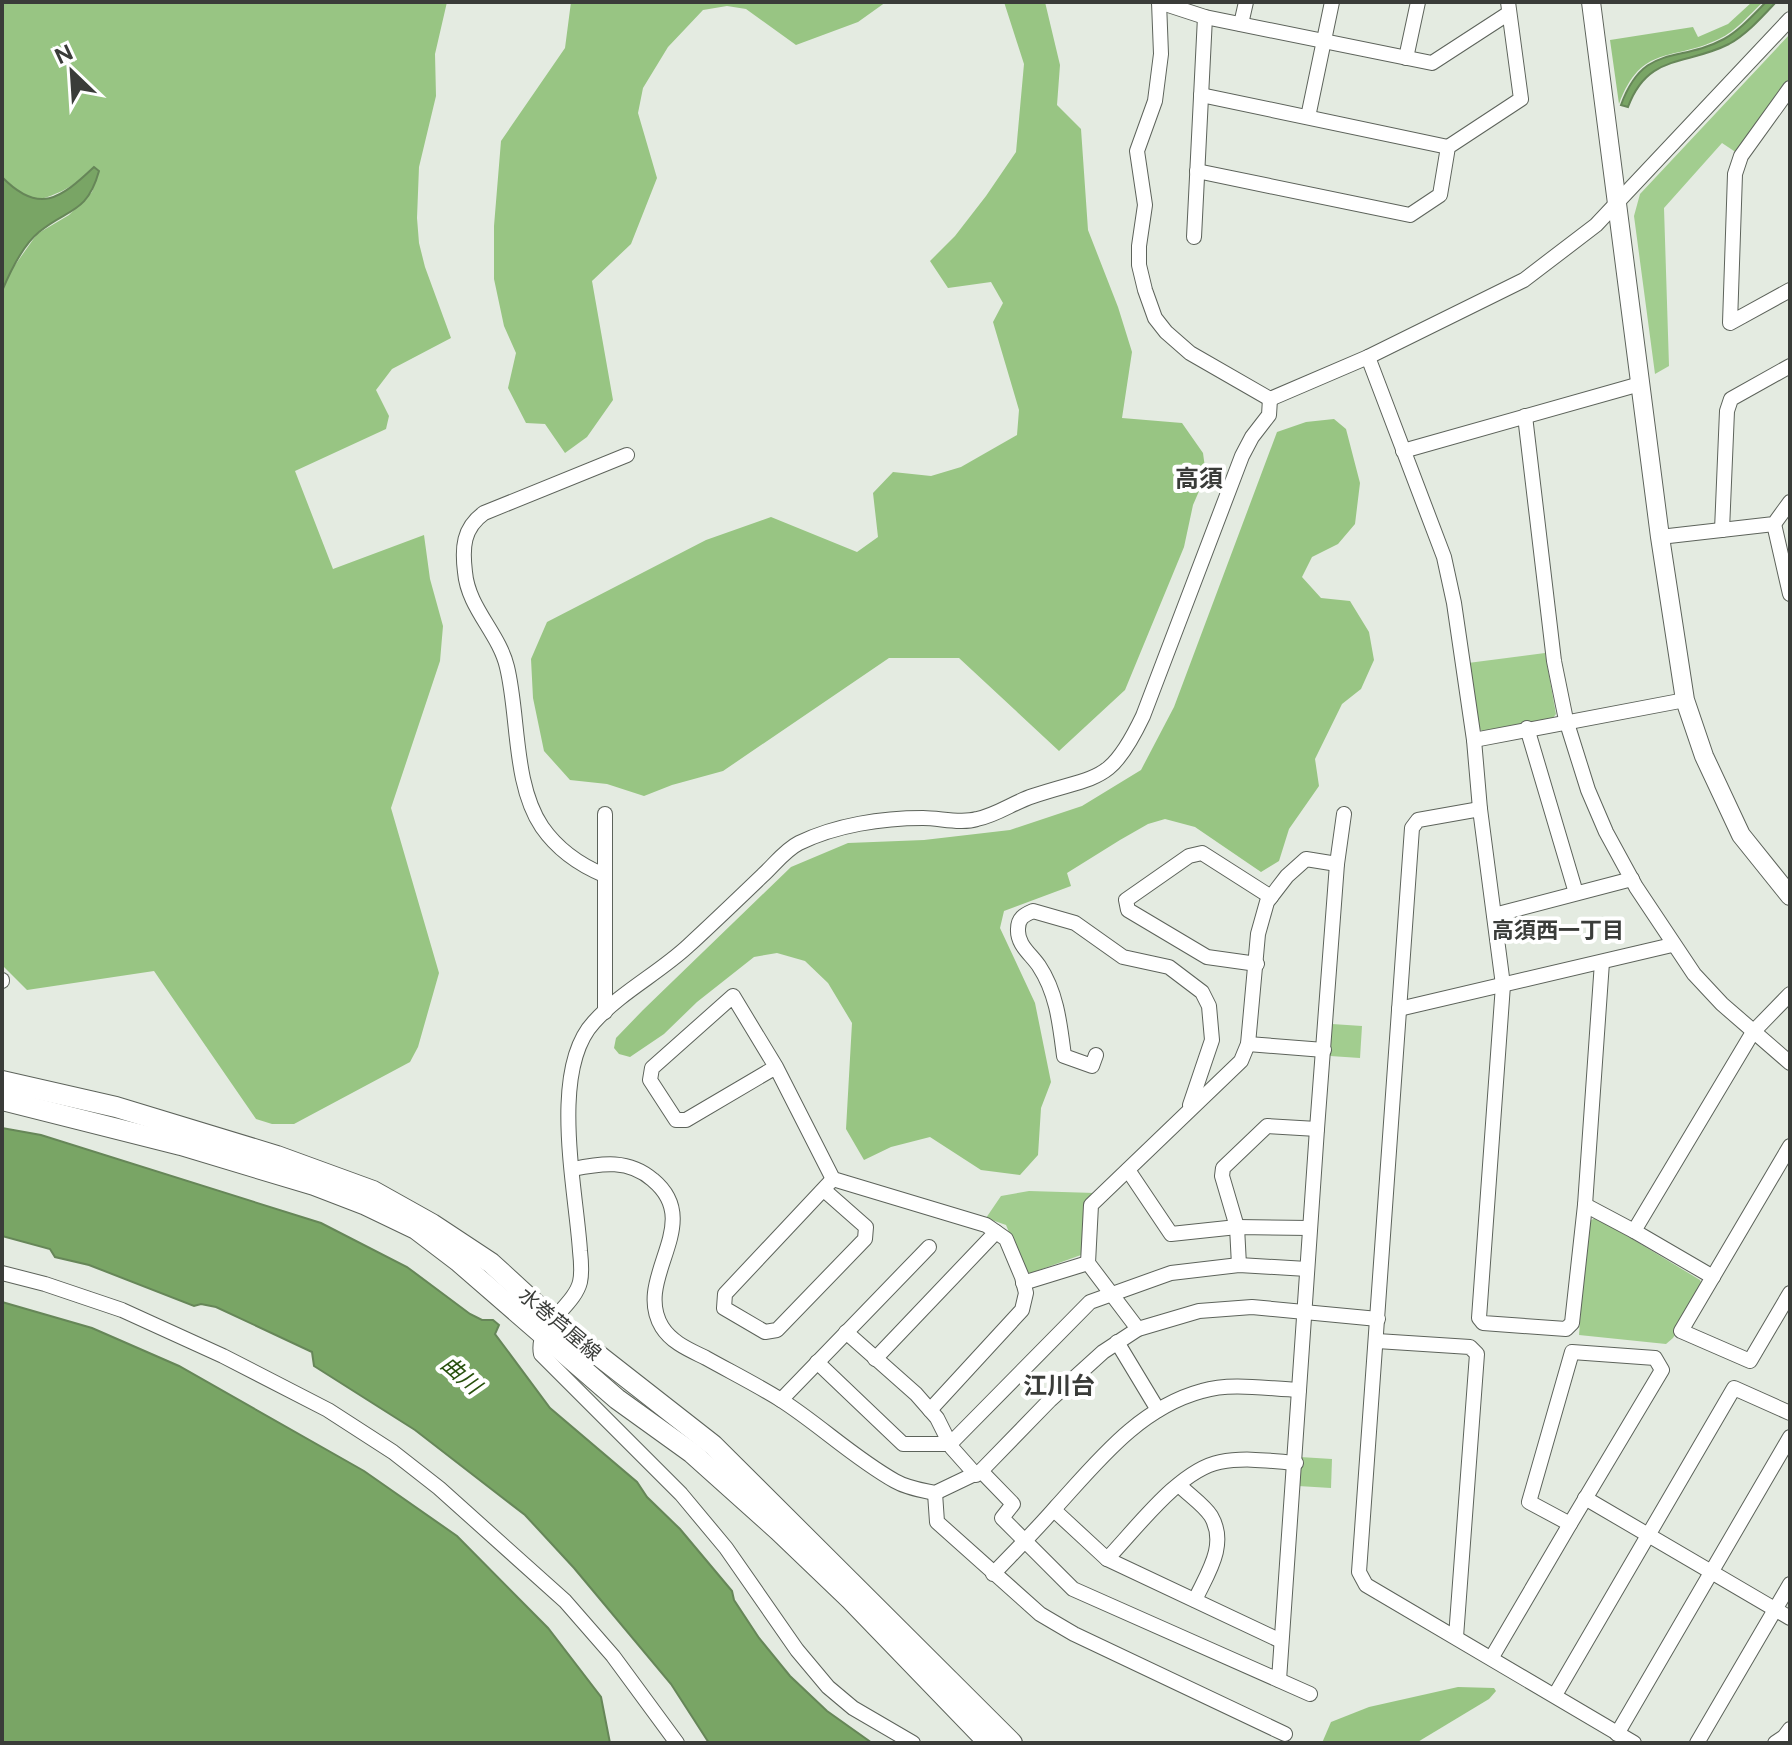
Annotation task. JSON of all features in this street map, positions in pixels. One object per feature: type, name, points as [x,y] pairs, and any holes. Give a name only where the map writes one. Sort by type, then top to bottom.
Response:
[{"type":"main road","name":"水巻芦屋線","points":[[2,1081],[116,1107],[277,1156],[373,1191],[432,1224],[491,1263],[617,1399],[692,1453],[779,1531],[851,1600],[989,1743]]},
{"type":"main road","name":"水巻芦屋線","points":[[2,1100],[181,1145],[314,1185],[416,1229],[548,1328],[713,1445],[1012,1743]]},
{"type":"street","points":[[1201,95],[1448,147],[1521,99],[1508,8],[1432,63],[1205,17],[1159,2],[1161,54],[1155,101],[1137,151],[1145,205],[1139,265],[1145,290],[1155,318],[1190,353],[1270,399]]},
{"type":"street","points":[[1241,24],[1246,2]]},
{"type":"street","points":[[1308,117],[1332,2]]},
{"type":"street","points":[[1406,58],[1418,2]]},
{"type":"street","points":[[1591,2],[1660,537],[1685,700],[1704,756],[1735,824],[1790,896]]},
{"type":"street","points":[[1194,237],[1205,17]]},
{"type":"street","points":[[1270,399],[1368,357],[1524,280],[1596,225],[1790,19]]},
{"type":"street","points":[[1790,88],[1741,156],[1735,174],[1730,323],[1790,290]]},
{"type":"street","points":[[1197,171],[1410,215],[1440,195],[1448,147]]},
{"type":"street","points":[[1368,357],[1444,557],[1454,603],[1474,740],[1503,985],[1479,1318],[1483,1323],[1566,1329],[1572,1323],[1585,1205],[1602,962]]},
{"type":"street","points":[[1722,530],[1727,411],[1731,399],[1790,366]]},
{"type":"street","points":[[1403,451],[1640,384]]},
{"type":"street","points":[[913,1743],[853,1708],[828,1687],[797,1650],[726,1548],[681,1494],[541,1354],[539,1346],[548,1328],[580,1284],[581,1255],[568,1102],[570,1073],[583,1035],[605,1012],[677,957],[797,844],[839,828],[889,821],[921,818],[975,820],[1033,796],[1077,785],[1105,773],[1128,748],[1143,716],[1242,456],[1269,415],[1270,399]]},
{"type":"street","points":[[1525,416],[1554,661],[1566,720],[1592,800],[1632,879],[1672,945],[1694,974],[1753,1032],[1790,1063]]},
{"type":"street","points":[[604,875],[579,864],[551,838],[526,791],[507,664],[465,578],[463,550],[465,536],[474,520],[484,513],[627,455]]},
{"type":"street","points":[[1790,502],[1782,518],[1790,594]]},
{"type":"street","points":[[1660,537],[1722,530],[1782,518]]},
{"type":"street","points":[[1474,740],[1566,720],[1685,700]]},
{"type":"street","points":[[1527,728],[1576,893]]},
{"type":"street","points":[[1480,809],[1418,820],[1412,828],[1359,1572],[1366,1585],[1634,1743]]},
{"type":"street","points":[[605,814],[605,1012]]},
{"type":"street","points":[[1279,1680],[1296,1463],[1309,1228],[1337,864],[1344,814]]},
{"type":"street","points":[[1257,964],[1207,957],[1128,910],[1126,900],[1189,856],[1202,853],[1271,897]]},
{"type":"street","points":[[1138,1329],[1088,1263],[1091,1205],[1241,1061],[1248,1044],[1258,934],[1271,897],[1287,876],[1306,859],[1337,864]]},
{"type":"street","points":[[1494,915],[1632,879]]},
{"type":"street","points":[[1096,1055],[1092,1066],[1064,1056],[1052,989],[1022,945],[1018,933],[1017,924],[1022,916],[1033,911],[1075,923],[1123,957],[1169,967],[1202,992],[1209,1006],[1212,1040],[1189,1109]]},
{"type":"street","points":[[1399,1009],[1672,945]]},
{"type":"street","points":[[1634,1231],[1753,1032],[1790,994]]},
{"type":"street","points":[[776,1067],[686,1120],[676,1120],[650,1080],[652,1068],[733,996],[776,1067],[829,1184],[866,1227],[865,1239],[777,1330],[765,1332],[724,1308],[725,1294],[829,1184]]},
{"type":"street","points":[[1248,1044],[1324,1050]]},
{"type":"street","points":[[1239,1265],[1237,1227],[1222,1176],[1223,1168],[1267,1126],[1317,1129]]},
{"type":"street","points":[[1790,1146],[1681,1331],[1750,1361],[1790,1293]]},
{"type":"street","points":[[573,1169],[599,1164],[624,1164],[647,1174],[670,1199],[673,1230],[655,1294],[655,1308],[662,1327],[675,1342],[781,1400],[894,1481],[935,1493],[979,1473],[1050,1400],[1117,1342],[1138,1329],[1199,1311],[1252,1307],[1378,1319]]},
{"type":"street","points":[[1128,1170],[1171,1234],[1237,1227],[1309,1228]]},
{"type":"street","points":[[829,1184],[986,1225],[1006,1239],[1026,1293],[1022,1310],[930,1410]]},
{"type":"street","points":[[1585,1205],[1713,1277]]},
{"type":"street","points":[[875,1359],[996,1232]]},
{"type":"street","points":[[781,1400],[929,1247]]},
{"type":"street","points":[[1023,1283],[1088,1263]]},
{"type":"street","points":[[817,1362],[903,1444],[950,1444],[1090,1302],[1171,1273],[1239,1265],[1307,1269]]},
{"type":"street","points":[[2,1273],[122,1310],[223,1356],[328,1410],[393,1452],[439,1488],[565,1601],[613,1656],[677,1743]]},
{"type":"street","points":[[846,1332],[916,1394],[930,1410],[950,1444],[1013,1504],[1002,1518],[1073,1589],[1310,1694]]},
{"type":"street","points":[[1377,1341],[1470,1347],[1477,1354],[1456,1637]]},
{"type":"street","points":[[1117,1342],[1158,1410]]},
{"type":"street","points":[[1492,1657],[1662,1370],[1655,1358],[1572,1352],[1529,1502],[1570,1524]]},
{"type":"street","points":[[993,1574],[1139,1422],[1172,1401],[1204,1390],[1230,1387],[1299,1390]]},
{"type":"street","points":[[1555,1695],[1734,1388],[1790,1413]]},
{"type":"street","points":[[1617,1734],[1790,1437]]},
{"type":"street","points":[[1107,1559],[1194,1472],[1217,1462],[1242,1459],[1296,1463]]},
{"type":"street","points":[[1179,1485],[1210,1515],[1219,1536],[1216,1552],[1195,1600]]},
{"type":"street","points":[[935,1493],[937,1522],[1040,1614],[1074,1634],[1285,1734]]},
{"type":"street","points":[[1585,1498],[1790,1618]]},
{"type":"street","points":[[1054,1510],[1107,1559],[1281,1641]]},
{"type":"street","points":[[1697,1743],[1790,1584]]},
{"type":"street","points":[[1775,1743],[1790,1729]]},
{"type":"shaded area","points":[[2,2],[447,2],[435,54],[436,96],[419,167],[417,218],[425,267],[451,338],[392,369],[376,390],[389,416],[386,429],[295,471],[333,569],[424,535],[430,579],[443,626],[440,661],[391,808],[439,973],[418,1047],[410,1062],[294,1124],[272,1124],[256,1119],[154,971],[27,990],[2,965],[2,291],[8,275],[37,234],[69,215],[92,192],[99,171],[94,167],[67,188],[34,201],[15,191],[2,177]]},
{"type":"shaded area","points":[[571,2],[886,2],[858,22],[796,45],[746,9],[727,6],[703,10],[668,47],[643,88],[638,113],[657,178],[631,244],[592,281],[613,400],[587,437],[565,453],[545,424],[526,423],[508,388],[516,353],[504,326],[494,279],[494,226],[501,141],[565,48]]},
{"type":"shaded area","points":[[1004,2],[1045,2],[1060,65],[1057,105],[1081,129],[1088,230],[1132,352],[1122,418],[1182,423],[1203,453],[1206,475],[1193,505],[1184,547],[1125,690],[1059,751],[959,658],[889,658],[723,771],[644,796],[607,784],[570,780],[544,751],[533,698],[531,659],[547,622],[706,540],[771,517],[857,552],[878,537],[873,493],[893,472],[931,476],[961,467],[1017,435],[1019,410],[993,322],[1003,303],[991,282],[948,288],[930,261],[955,236],[1016,152],[1024,64]]},
{"type":"shaded area","points":[[1752,2],[1763,2],[1725,36],[1648,63],[1628,85],[1619,104],[1610,40],[1693,27],[1698,37],[1728,24]]},
{"type":"shaded area","points":[[1790,34],[1790,78],[1737,153],[1722,143],[1664,208],[1669,366],[1655,374],[1634,216],[1640,194]]},
{"type":"shaded area","points":[[1334,419],[1346,429],[1360,483],[1355,524],[1338,544],[1312,557],[1302,577],[1321,598],[1350,601],[1369,632],[1374,660],[1361,689],[1342,704],[1315,759],[1319,786],[1289,829],[1279,861],[1261,872],[1195,827],[1165,819],[1148,824],[1067,873],[1071,886],[1004,911],[1000,928],[1035,1003],[1051,1082],[1041,1108],[1038,1155],[1020,1175],[981,1170],[930,1137],[891,1147],[864,1160],[846,1129],[852,1023],[828,983],[805,961],[777,953],[754,957],[697,1002],[664,1034],[630,1057],[619,1054],[614,1048],[616,1038],[791,867],[848,843],[924,840],[1010,830],[1082,806],[1141,770],[1174,707],[1277,432],[1306,422]]},
{"type":"shaded area","points":[[1545,653],[1556,714],[1553,718],[1482,731],[1476,726],[1468,663]]},
{"type":"shaded area","points":[[1332,1024],[1362,1026],[1360,1058],[1330,1056]]},
{"type":"shaded area","points":[[1029,1191],[1095,1193],[1086,1203],[1081,1255],[1031,1273],[1026,1272],[1006,1225],[986,1218],[1001,1196]]},
{"type":"shaded area","points":[[1596,1217],[1700,1280],[1703,1287],[1673,1338],[1666,1344],[1579,1335],[1587,1223]]},
{"type":"shaded area","points":[[1300,1457],[1332,1459],[1331,1488],[1298,1486]]},
{"type":"shaded area","points":[[1458,1687],[1494,1688],[1496,1691],[1489,1699],[1416,1743],[1322,1743],[1331,1722],[1369,1707]]},
{"type":"water","points":[[1766,2],[1776,2],[1736,40],[1713,51],[1657,69],[1636,90],[1628,107],[1621,105],[1630,85],[1652,63],[1724,39]]},
{"type":"water","points":[[94,167],[99,171],[89,195],[75,209],[33,237],[2,291],[2,177],[27,196],[49,198],[60,194]]},
{"type":"water","name":"曲川","points":[[2,1128],[41,1135],[321,1223],[407,1267],[470,1314],[482,1320],[493,1320],[499,1325],[495,1334],[550,1408],[637,1482],[647,1497],[680,1529],[732,1591],[734,1600],[759,1638],[790,1676],[827,1711],[872,1743],[709,1743],[671,1684],[574,1568],[525,1515],[415,1430],[314,1366],[312,1352],[216,1307],[194,1306],[89,1265],[55,1257],[50,1249],[2,1236]]},
{"type":"water","points":[[2,1302],[92,1328],[179,1366],[364,1471],[457,1536],[548,1628],[601,1697],[610,1743],[2,1743]]},
{"type":"district","name":"高須","points":[[1199,478]]},
{"type":"district","name":"高須西一丁目","points":[[1558,930]]},
{"type":"district","name":"江川台","points":[[1059,1385]]}]
